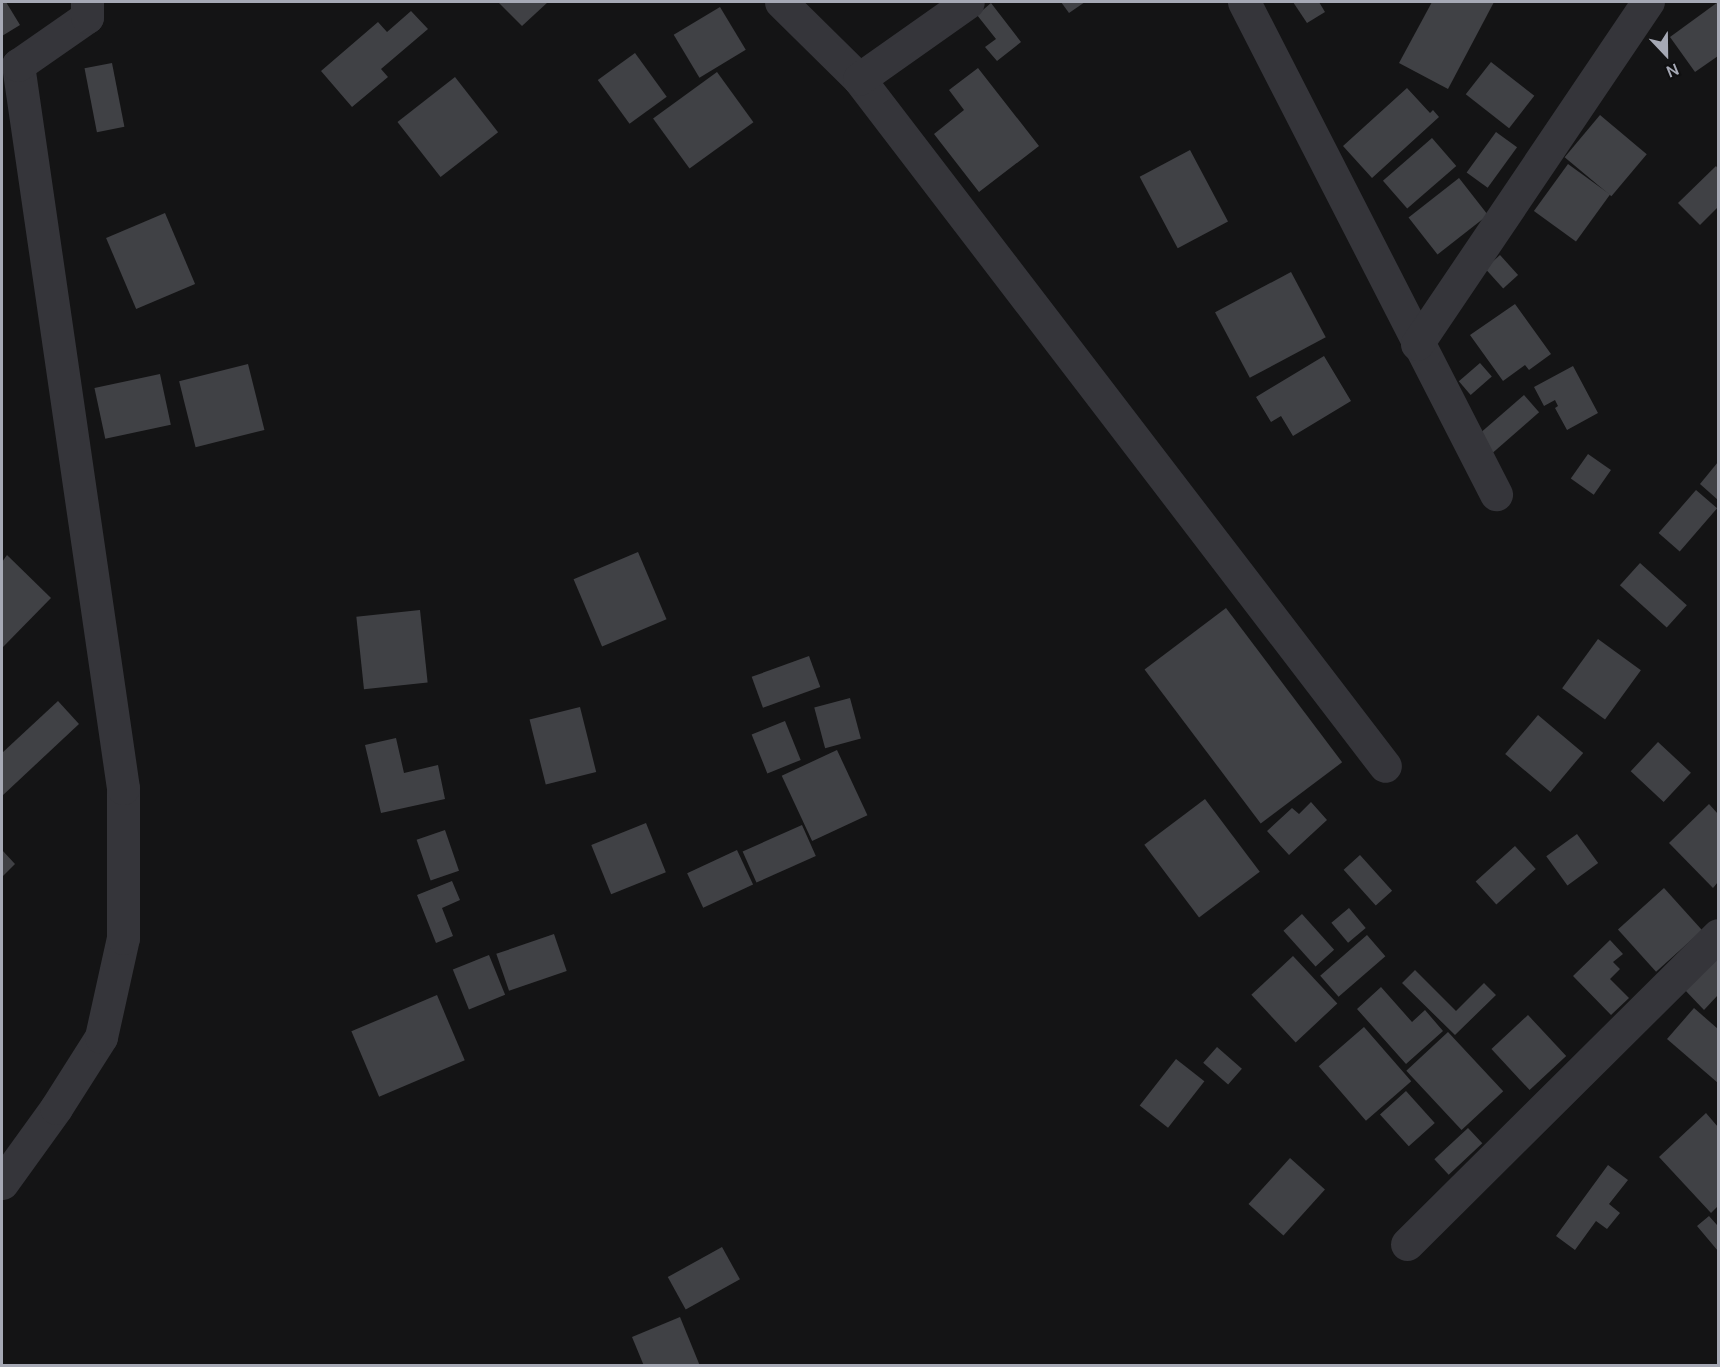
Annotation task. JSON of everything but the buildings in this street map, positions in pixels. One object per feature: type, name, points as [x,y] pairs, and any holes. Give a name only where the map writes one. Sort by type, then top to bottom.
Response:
[{"type":"street","points":[[2,1183],[56,1108],[101,1037],[123,938],[123,788],[18,66],[87,17],[87,2]]},
{"type":"street","points":[[781,2],[859,79],[1385,766]]},
{"type":"street","points":[[859,79],[968,2]]},
{"type":"street","points":[[1244,2],[1417,344],[1496,494]]},
{"type":"street","points":[[1417,344],[1648,2]]},
{"type":"street","points":[[1407,1244],[1719,935]]}]
